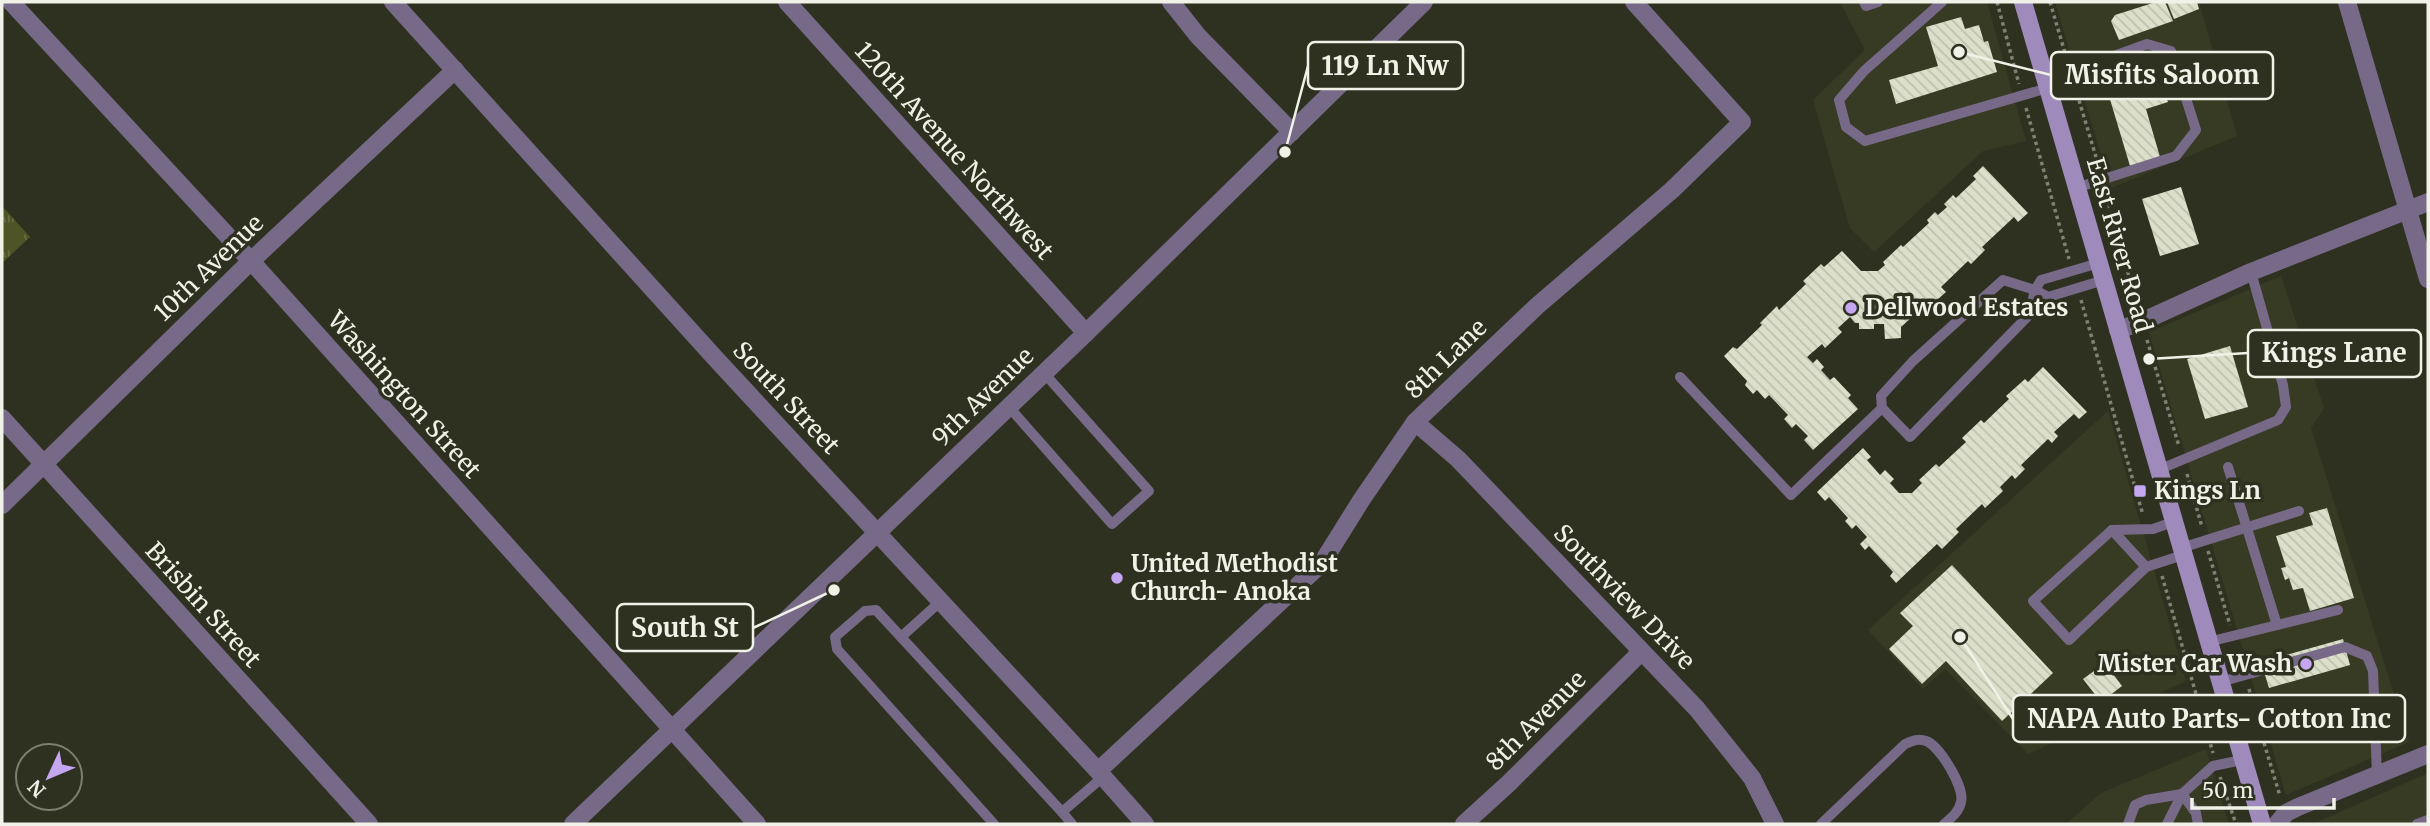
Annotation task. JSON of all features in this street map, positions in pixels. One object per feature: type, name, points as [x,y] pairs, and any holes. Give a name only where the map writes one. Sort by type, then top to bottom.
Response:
[{"type":"main road","name":"East River Road","points":[[2023,2],[2262,824]]},
{"type":"street","name":"Washington Street","points":[[11,2],[251,261],[757,824]]},
{"type":"street","name":"South Street","points":[[393,2],[716,359],[1145,824]]},
{"type":"street","name":"120th Avenue Northwest","points":[[787,2],[1086,333]]},
{"type":"street","points":[[1171,2],[1198,36],[1292,132]]},
{"type":"street","name":"9th Avenue","points":[[573,824],[1086,333],[1424,2]]},
{"type":"street","name":"8th Lane","points":[[1101,774],[1322,563],[1415,422],[1537,306],[1672,190],[1742,122],[1634,2]]},
{"type":"street","points":[[2347,2],[2428,279]]},
{"type":"street","name":"10th Avenue","points":[[2,505],[251,261],[455,69]]},
{"type":"street","points":[[2118,330],[2251,272],[2428,202]]},
{"type":"street","name":"Brisbin Street","points":[[2,418],[369,824]]},
{"type":"street","name":"Southview Drive","points":[[1415,422],[1458,458],[1697,709],[1752,778],[1775,824]]},
{"type":"street","name":"8th Avenue","points":[[1464,824],[1510,783],[1641,652]]},
{"type":"street","points":[[2277,824],[2286,813],[2428,754]]},
{"type":"lane","points":[[1864,2],[1866,5],[1878,2]]},
{"type":"lane","points":[[1942,2],[1864,71],[1839,100],[1846,127],[1864,141],[2048,88],[2101,61],[2147,44],[2171,51],[2196,130],[2176,156],[2076,188]]},
{"type":"lane","points":[[2101,271],[2073,270],[2041,280],[2035,290],[2029,315],[1910,436],[1882,408],[1881,396],[1913,360],[2003,280],[2035,290],[2048,297],[2078,288],[2101,271]]},
{"type":"lane","points":[[2158,470],[2278,420],[2286,407],[2283,385],[2251,272]]},
{"type":"lane","points":[[1009,407],[1112,524],[1149,491],[1044,373]]},
{"type":"lane","points":[[1680,377],[1791,495],[1882,408]]},
{"type":"lane","points":[[2228,467],[2277,625]]},
{"type":"lane","points":[[2173,522],[2148,529],[2112,530],[2033,601],[2069,640],[2146,567],[2205,540],[2299,511]]},
{"type":"lane","points":[[2112,530],[2146,567]]},
{"type":"lane","points":[[901,637],[941,601]]},
{"type":"lane","points":[[993,824],[837,649],[835,637],[865,611],[876,610],[1072,824]]},
{"type":"lane","points":[[2208,642],[2338,610]]},
{"type":"lane","points":[[2220,682],[2345,647],[2367,656],[2373,671],[2377,775]]},
{"type":"lane","points":[[2236,739],[2375,700]]},
{"type":"lane","points":[[1821,824],[1905,744],[1917,739],[1927,741],[1937,748],[1959,784],[1961,804],[1944,824]]},
{"type":"lane","points":[[2166,824],[2182,794],[2213,766],[2242,760]]},
{"type":"lane","points":[[1062,812],[1101,774]]},
{"type":"lane","points":[[2128,824],[2135,805],[2146,800],[2182,794]]},
{"type":"lane","points":[[2182,794],[2196,813],[2198,824]]},
{"type":"lane","points":[[2417,824],[2428,820]]},
{"type":"path","points":[[1997,2],[2073,270]]},
{"type":"path","points":[[2050,2],[2233,636]]},
{"type":"path","points":[[2078,288],[2148,529]]},
{"type":"path","points":[[2158,563],[2216,766],[2236,824]]},
{"type":"path","points":[[2245,675],[2280,796]]},
{"type":"shaded area","points":[[1840,2],[1987,2],[2026,141],[1983,151],[1874,252],[1850,228],[1813,100],[1865,50]]},
{"type":"shaded area","points":[[2055,2],[2199,2],[2237,136],[2111,188]]},
{"type":"shaded area","points":[[2281,276],[2324,408],[2311,428],[2409,742],[2286,795],[2149,332]]},
{"type":"shaded area","points":[[2108,411],[2186,681],[2028,754],[1945,669],[1923,689],[1868,630]]},
{"type":"shaded area","points":[[2206,749],[2229,824],[2066,824],[2101,793]]},
{"type":"shaded area","points":[[2428,773],[2428,824],[2313,824]]},
{"type":"green space","points":[[2,206],[30,237],[2,263]]},
{"type":"building","points":[[2156,2],[2165,2],[2173,21],[2119,40],[2111,21],[2115,15]]},
{"type":"building","points":[[2167,2],[2197,2],[2199,9],[2174,19]]},
{"type":"building","points":[[1961,17],[1965,29],[1979,25],[1984,42],[1988,41],[1997,72],[1896,104],[1889,80],[1938,66],[1926,27]]},
{"type":"building","points":[[2130,57],[2140,89],[2162,83],[2168,102],[2146,109],[2160,157],[2130,166],[2100,66]]},
{"type":"building","name":"Dellwood Estates","points":[[1983,166],[2028,213],[2018,222],[2014,217],[1982,247],[1985,250],[1971,264],[1968,261],[1941,287],[1946,292],[1927,309],[1924,306],[1901,327],[1901,338],[1885,339],[1884,324],[1874,324],[1874,329],[1859,329],[1859,323],[1855,323],[1850,317],[1838,328],[1842,332],[1825,348],[1822,344],[1807,357],[1813,363],[1817,359],[1824,367],[1821,370],[1830,380],[1834,377],[1851,395],[1848,398],[1858,409],[1813,450],[1804,440],[1808,436],[1796,424],[1792,428],[1784,419],[1788,415],[1769,395],[1765,399],[1757,390],[1753,394],[1745,385],[1747,381],[1724,356],[1733,347],[1737,349],[1777,306],[1779,310],[1806,284],[1803,281],[1821,264],[1824,267],[1842,251],[1861,271],[1878,271],[1885,265],[1883,262],[1901,245],[1903,247],[1929,223],[1927,220],[1935,212],[1938,215],[1947,207],[1944,204],[1953,195],[1956,198],[1976,179],[1973,176]]},
{"type":"building","points":[[2181,187],[2199,244],[2160,256],[2142,199]]},
{"type":"building","points":[[2230,346],[2248,407],[2205,419],[2187,359]]},
{"type":"building","name":"Dellwood Estates","points":[[2043,367],[2087,412],[2079,419],[2074,414],[2054,432],[2058,436],[2052,443],[2048,439],[2021,465],[2025,469],[2015,479],[2012,475],[2000,487],[2003,491],[1985,508],[1982,504],[1956,529],[1959,532],[1942,549],[1937,544],[1896,583],[1890,576],[1893,572],[1869,546],[1865,550],[1860,544],[1867,537],[1856,525],[1852,529],[1845,521],[1848,518],[1829,497],[1825,501],[1817,492],[1863,448],[1871,457],[1867,460],[1880,475],[1885,470],[1894,479],[1890,483],[1899,493],[1912,493],[1922,483],[1919,480],[1936,464],[1939,467],[1966,442],[1962,438],[1981,420],[1984,423],[2009,399],[2006,396],[2025,379],[2028,382]]},
{"type":"building","points":[[2327,508],[2354,598],[2310,611],[2303,588],[2293,590],[2289,578],[2285,580],[2281,568],[2286,567],[2276,536],[2313,525],[2309,513]]},
{"type":"building","points":[[1952,565],[2053,673],[2002,721],[1946,661],[1922,684],[1889,649],[1913,626],[1900,613]]},
{"type":"building","name":"Mister Car Wash","points":[[2343,639],[2350,665],[2269,688],[2261,662]]},
{"type":"building","points":[[2105,663],[2122,686],[2101,702],[2083,679]]},
{"type":"place","name":"Misfits Saloom","points":[[1959,52]]},
{"type":"place","name":"119 Ln Nw","points":[[1285,152]]},
{"type":"place","name":"Dellwood Estates","points":[[1851,308]]},
{"type":"place","name":"Kings Lane","points":[[2149,359]]},
{"type":"place","name":"Kings Ln","points":[[2140,491]]},
{"type":"place","name":"United Methodist Church- Anoka","points":[[1117,578]]},
{"type":"place","name":"South St","points":[[834,590]]},
{"type":"place","name":"NAPA Auto Parts- Cotton Inc","points":[[1960,637]]},
{"type":"place","name":"Mister Car Wash","points":[[2306,664]]}]
